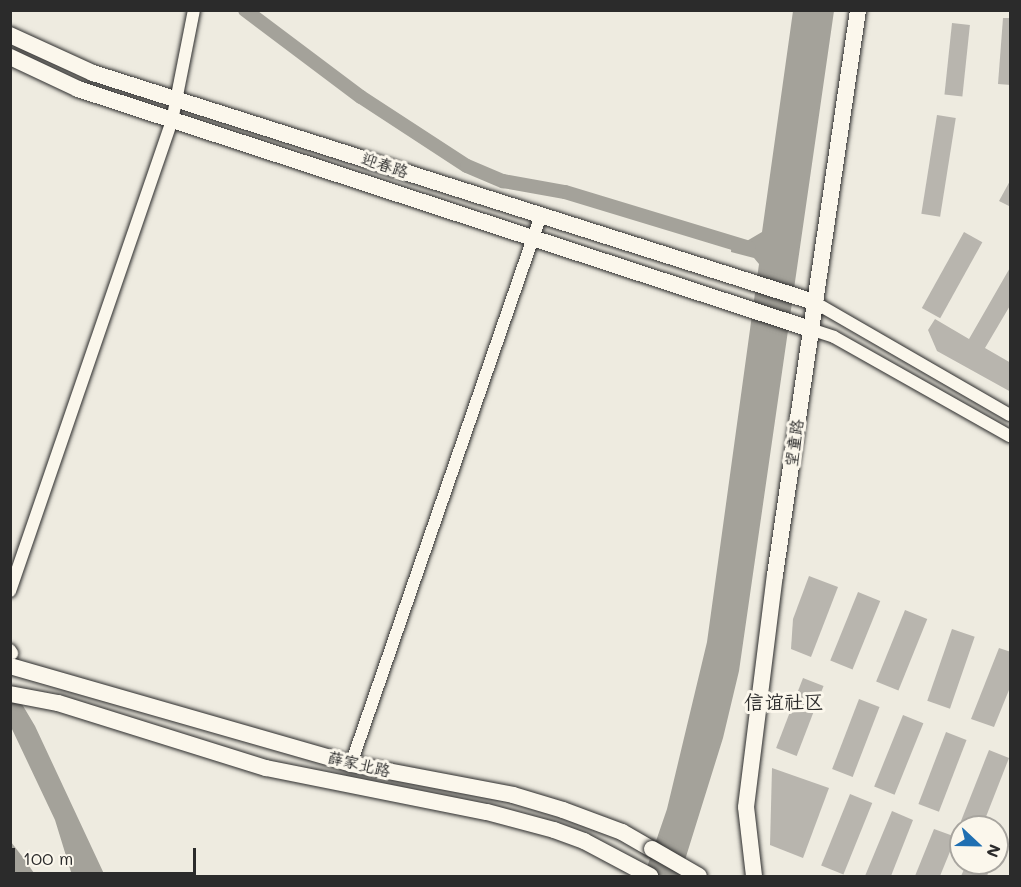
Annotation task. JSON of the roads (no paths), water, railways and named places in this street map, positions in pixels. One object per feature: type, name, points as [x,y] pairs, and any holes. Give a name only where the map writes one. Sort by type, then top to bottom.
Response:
[{"type":"main road","name":"望童路","points":[[754,876],[746,807],[810,329],[858,10]]},
{"type":"main road","name":"迎春路","points":[[10,35],[93,73],[814,302]]},
{"type":"main road","name":"迎春路","points":[[10,57],[78,89],[172,121],[531,241],[810,329]]},
{"type":"main road","name":"薛家北路","points":[[12,659],[351,764],[513,795],[622,832],[700,876]]},
{"type":"main road","name":"薛家北路","points":[[10,694],[31,698],[266,768],[487,812],[554,830],[584,841],[647,875]]},
{"type":"street","points":[[10,591],[172,121],[194,10]]},
{"type":"street","points":[[351,764],[541,215]]},
{"type":"street","points":[[814,302],[1011,415]]},
{"type":"street","points":[[810,329],[834,337],[1011,436]]},
{"type":"waterway","points":[[245,10],[361,97],[467,166],[503,181],[565,192],[749,248]]},
{"type":"district","name":"信谊社区","points":[[784,701]]}]
